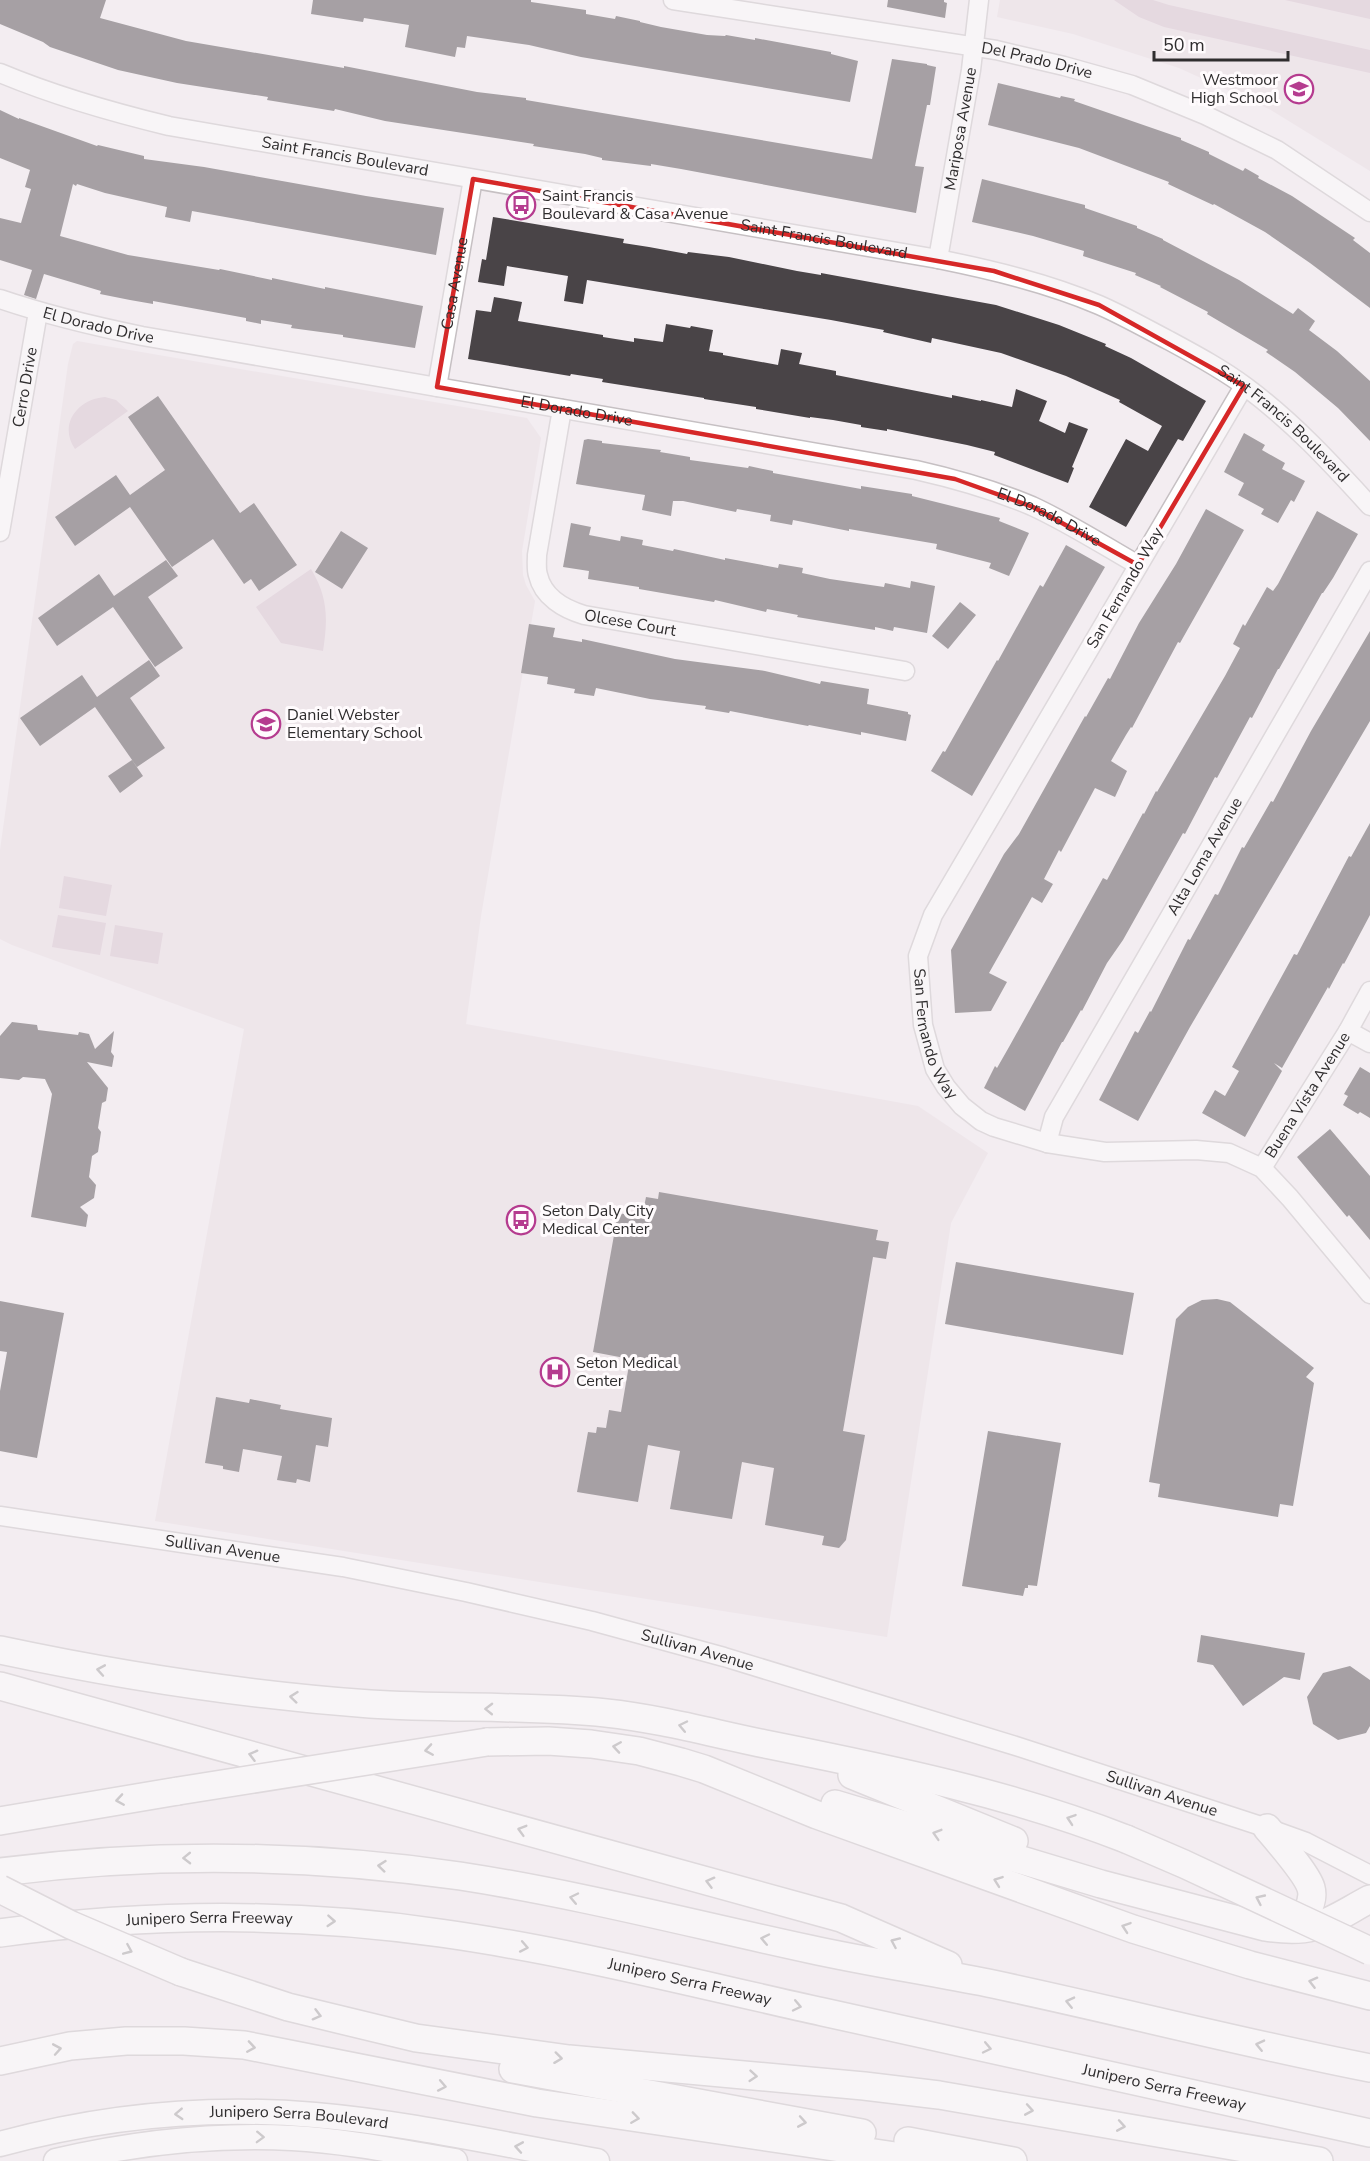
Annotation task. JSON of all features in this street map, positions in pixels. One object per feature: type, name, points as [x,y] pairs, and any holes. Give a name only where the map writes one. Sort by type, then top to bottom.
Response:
[{"type":"highway","points":[[0,1650],[122,1673],[237,1691],[408,1706],[603,1713],[676,1724],[849,1761],[980,1792],[1048,1811],[1126,1839],[1370,1951]]},
{"type":"highway","points":[[0,1686],[842,1918],[987,1983]]},
{"type":"highway","points":[[740,1739],[833,1768],[1038,1850],[1195,1907]]},
{"type":"highway","points":[[0,1821],[487,1742],[548,1741],[613,1746],[660,1756],[822,1800],[1101,1884],[1265,1927],[1293,1931],[1315,1928],[1370,1899]]},
{"type":"highway","points":[[704,1769],[817,1815],[1053,1901],[1193,1948],[1370,1996]]},
{"type":"highway","points":[[1265,1927],[1285,1927],[1299,1920],[1309,1907],[1311,1894],[1305,1877],[1267,1828]]},
{"type":"highway","points":[[0,1872],[85,1863],[191,1858],[269,1859],[386,1867],[501,1883],[834,1954],[987,1983],[1370,2068]]},
{"type":"highway","points":[[0,1889],[80,1929],[181,1972],[288,2007],[376,2030],[453,2054],[530,2073],[1013,2161]]},
{"type":"highway","name":"Junipero Serra Freeway","points":[[0,1932],[74,1924],[212,1918],[334,1922],[438,1932],[587,1959],[1370,2133]]},
{"type":"highway","points":[[376,2030],[445,2043],[540,2056],[939,2095],[1319,2161]]},
{"type":"highway","points":[[0,2061],[70,2046],[126,2041],[184,2041],[244,2045],[537,2103],[929,2161]]},
{"type":"main road","name":"Junipero Serra Boulevard","points":[[0,2144],[74,2127],[142,2117],[259,2112],[318,2115],[376,2123],[597,2161]]},
{"type":"main road","name":"Junipero Serra Boulevard","points":[[56,2161],[94,2152],[163,2142],[252,2137],[332,2142],[455,2161]]},
{"type":"street","name":"Del Prado Drive","points":[[672,0],[973,46],[1064,66],[1132,85],[1168,99],[1277,150],[1370,212]]},
{"type":"street","name":"Mariposa Avenue","points":[[938,259],[971,70],[979,0]]},
{"type":"street","name":"Saint Francis Boulevard","points":[[0,73],[49,93],[106,111],[169,126],[938,259],[994,270],[1051,287],[1099,305],[1194,354],[1244,386],[1288,421],[1370,506]]},
{"type":"street","name":"Casa Avenue","points":[[437,387],[473,179]]},
{"type":"street","name":"El Dorado Drive","points":[[0,298],[38,312],[142,336],[905,468],[955,479],[1033,507],[1138,565]]},
{"type":"street","name":"Cerro Drive","points":[[0,532],[38,312]]},
{"type":"street","name":"San Fernando Way","points":[[1244,386],[933,915],[918,956],[926,1040],[935,1069],[962,1106],[981,1121],[1007,1132],[1047,1143],[1105,1152],[1196,1150],[1229,1153],[1262,1168],[1370,1294]]},
{"type":"street","name":"Olcese Court","points":[[562,409],[537,555],[538,576],[549,596],[565,609],[584,615],[905,671]]},
{"type":"street","name":"Alta Loma Avenue","points":[[1047,1143],[1054,1117],[1370,571]]},
{"type":"street","name":"Buena Vista Avenue","points":[[1262,1168],[1348,1031],[1370,991]]},
{"type":"street","points":[[1348,1031],[1370,1043]]},
{"type":"street","name":"Sullivan Avenue","points":[[0,1516],[351,1568],[592,1621],[713,1654],[1019,1747],[1306,1842],[1370,1875]]},
{"type":"highlighted area","points":[[473,179],[994,271],[1099,305],[1244,386],[1138,565],[1033,507],[955,479],[437,387]]},
{"type":"shaded area","name":"Westmoor High School","points":[[1000,0],[1370,0],[1370,171],[1269,109],[1179,68],[1073,34],[997,17]]},
{"type":"shaded area","points":[[1114,0],[1153,0],[1370,50],[1370,73],[1164,27],[1139,17]]},
{"type":"shaded area","points":[[1285,0],[1370,0],[1370,19]]},
{"type":"shaded area","points":[[77,341],[527,418],[541,438],[522,551],[523,575],[535,601],[481,916],[466,1024],[918,1106],[988,1153],[951,1223],[887,1637],[155,1521],[244,1029],[0,939],[0,850],[68,364],[73,344]]},
{"type":"shaded area","points":[[105,397],[116,400],[128,411],[75,449],[70,440],[69,431],[74,414],[87,402]]},
{"type":"shaded area","points":[[311,569],[324,599],[326,629],[323,651],[281,643],[256,607]]},
{"type":"shaded area","points":[[64,876],[112,885],[106,916],[59,908]]},
{"type":"shaded area","points":[[58,915],[106,923],[100,955],[52,947]]},
{"type":"shaded area","points":[[115,925],[163,933],[158,964],[110,956]]},
{"type":"building","points":[[0,0],[106,0],[100,18],[186,41],[344,68],[344,66],[477,92],[526,98],[526,100],[872,159],[892,59],[927,64],[936,67],[930,105],[927,105],[915,166],[924,167],[916,213],[681,169],[602,160],[602,158],[585,154],[533,146],[534,144],[385,121],[335,109],[334,111],[267,100],[268,97],[177,83],[118,70],[50,47],[0,24]]},
{"type":"building","points":[[313,0],[531,0],[531,2],[586,10],[586,14],[615,19],[616,16],[707,35],[726,35],[755,40],[755,38],[831,52],[831,54],[858,61],[850,102],[467,36],[465,48],[457,47],[455,57],[405,47],[409,25],[364,18],[363,22],[311,14]]},
{"type":"building","points":[[888,0],[944,0],[947,3],[945,18],[887,7]]},
{"type":"building","points":[[998,83],[1060,98],[1061,96],[1075,99],[1074,101],[1181,138],[1243,171],[1245,168],[1259,176],[1258,178],[1292,196],[1355,238],[1353,240],[1370,253],[1370,308],[1265,232],[1214,204],[1168,184],[1169,182],[1079,148],[988,125]]},
{"type":"building","points":[[0,110],[19,119],[97,146],[144,156],[144,159],[444,208],[436,255],[192,211],[190,222],[165,217],[167,207],[73,184],[60,236],[128,255],[220,269],[325,289],[325,287],[423,306],[415,348],[291,328],[292,325],[261,320],[261,324],[246,321],[246,318],[153,301],[153,304],[130,300],[100,294],[101,291],[44,274],[36,299],[24,295],[32,270],[0,260],[0,218],[21,223],[31,189],[25,187],[30,170],[0,158]]},
{"type":"building","points":[[982,179],[1085,205],[1085,208],[1137,226],[1239,280],[1293,314],[1298,308],[1315,321],[1309,330],[1337,351],[1370,381],[1370,441],[1338,408],[1295,372],[1266,352],[1268,350],[1207,314],[1208,312],[1161,286],[1135,275],[1136,273],[1083,256],[1084,251],[972,222]]},
{"type":"building","points":[[493,217],[624,239],[623,243],[687,254],[688,252],[729,257],[996,305],[1059,325],[1106,344],[1105,346],[1131,358],[1206,401],[1183,441],[1178,439],[1126,527],[1089,507],[1126,439],[1148,451],[1162,426],[1119,402],[1120,400],[1066,376],[1001,353],[932,338],[931,343],[883,332],[884,330],[831,320],[587,280],[583,304],[564,301],[568,276],[507,266],[504,286],[478,282],[482,259],[486,260]]},
{"type":"building","points":[[494,297],[522,302],[518,321],[603,335],[603,337],[634,342],[634,338],[663,342],[666,324],[690,328],[691,326],[713,330],[709,351],[723,353],[723,355],[778,365],[781,349],[802,353],[799,364],[836,371],[836,375],[952,398],[952,395],[1012,407],[1016,389],[1047,401],[1039,421],[1065,433],[1069,422],[1088,429],[1072,467],[1074,468],[1068,483],[994,455],[995,452],[967,445],[887,429],[887,431],[861,427],[861,425],[833,420],[602,382],[603,379],[571,374],[570,376],[468,359],[476,310],[491,312]]},
{"type":"building","points":[[158,396],[240,513],[254,503],[297,565],[259,591],[251,579],[244,584],[213,539],[172,567],[130,507],[75,546],[55,517],[116,475],[130,495],[165,470],[128,417]]},
{"type":"building","points":[[1244,433],[1265,445],[1262,450],[1285,463],[1282,469],[1305,481],[1294,502],[1291,500],[1278,523],[1261,514],[1264,509],[1238,495],[1244,483],[1224,472]]},
{"type":"building","points":[[584,440],[602,441],[602,443],[661,450],[660,452],[690,457],[690,460],[748,468],[749,466],[773,471],[773,473],[861,489],[861,486],[912,494],[912,496],[1000,518],[999,521],[1029,533],[1009,576],[989,568],[991,563],[936,549],[937,544],[793,520],[792,525],[770,521],[771,515],[737,509],[736,512],[683,501],[673,501],[671,516],[642,510],[645,495],[576,484]]},
{"type":"building","points":[[1206,509],[1244,530],[1111,761],[1127,771],[1115,797],[1095,788],[1061,852],[1059,850],[1044,879],[1053,884],[1042,903],[1032,897],[989,973],[1007,982],[991,1011],[955,1013],[951,950],[1004,854],[1019,834],[1085,716],[1108,678],[1110,679],[1139,623],[1176,564]]},
{"type":"building","points":[[1317,511],[1358,534],[1278,669],[1252,718],[1250,717],[1217,778],[1215,777],[1185,834],[1183,833],[1123,940],[1107,963],[1025,1111],[984,1088],[1103,878],[1107,880],[1143,813],[1225,676],[1240,648],[1233,644],[1243,624],[1245,626],[1267,587],[1273,591],[1278,584]]},
{"type":"building","points":[[571,523],[591,527],[589,535],[620,541],[621,536],[643,540],[642,545],[725,560],[725,558],[778,568],[779,564],[803,568],[802,573],[830,579],[884,587],[885,583],[910,588],[911,581],[935,586],[927,633],[894,627],[893,631],[875,627],[875,630],[588,579],[589,571],[563,567]]},
{"type":"building","points":[[341,531],[368,548],[342,589],[315,572]]},
{"type":"building","points":[[1066,545],[1105,567],[972,796],[931,771],[943,751],[945,752],[1040,585],[1043,587]]},
{"type":"building","points":[[166,560],[178,576],[148,597],[183,648],[155,667],[113,607],[57,646],[38,618],[99,574],[114,596]]},
{"type":"building","points":[[960,602],[976,615],[948,649],[932,636]]},
{"type":"building","points":[[529,624],[555,628],[553,637],[582,642],[582,639],[675,659],[765,671],[820,684],[821,681],[869,689],[867,704],[908,712],[911,715],[906,741],[730,711],[729,713],[705,709],[706,706],[650,699],[596,688],[594,696],[574,693],[575,689],[547,684],[548,677],[521,673]]},
{"type":"building","points":[[1370,631],[1370,721],[1190,1027],[1138,1121],[1099,1100],[1135,1031],[1138,1033],[1151,1012],[1188,939],[1190,940],[1215,894],[1218,895],[1242,847],[1244,848],[1271,801],[1273,802],[1311,731]]},
{"type":"building","points":[[149,660],[160,676],[130,698],[165,748],[137,767],[95,707],[40,746],[20,718],[82,675],[97,697]]},
{"type":"building","points":[[132,760],[143,776],[120,793],[108,776]]},
{"type":"building","points":[[1370,823],[1370,915],[1344,964],[1329,989],[1328,987],[1282,1068],[1274,1063],[1282,1071],[1245,1137],[1202,1113],[1215,1090],[1225,1096],[1239,1071],[1232,1067],[1294,954],[1297,955],[1349,856],[1351,857]]},
{"type":"building","points":[[12,1022],[37,1025],[38,1030],[78,1035],[79,1032],[89,1034],[95,1049],[114,1031],[111,1052],[114,1056],[112,1067],[87,1062],[108,1088],[106,1101],[102,1103],[98,1128],[101,1132],[98,1152],[92,1156],[89,1177],[96,1185],[94,1198],[80,1207],[88,1215],[86,1227],[31,1217],[52,1094],[45,1079],[0,1078],[0,1036]]},
{"type":"building","points":[[1360,1067],[1370,1073],[1370,1118],[1343,1105],[1348,1096],[1344,1094]]},
{"type":"building","points":[[1330,1129],[1370,1176],[1370,1240],[1349,1215],[1347,1217],[1297,1157]]},
{"type":"building","points":[[659,1192],[878,1230],[876,1240],[889,1242],[886,1259],[873,1257],[843,1431],[865,1435],[846,1540],[839,1548],[822,1545],[824,1536],[765,1525],[774,1468],[742,1462],[732,1519],[670,1509],[680,1451],[648,1445],[638,1502],[577,1492],[588,1432],[596,1433],[597,1427],[606,1428],[609,1410],[621,1412],[630,1359],[593,1352],[618,1213],[642,1217],[646,1197],[658,1199]]},
{"type":"building","points":[[956,1262],[1134,1293],[1123,1355],[945,1324]]},
{"type":"building","points":[[1217,1299],[1230,1302],[1314,1368],[1306,1377],[1314,1383],[1293,1506],[1280,1504],[1278,1517],[1158,1497],[1160,1484],[1149,1482],[1176,1319],[1188,1307],[1202,1300]]},
{"type":"building","points":[[0,1301],[64,1313],[37,1458],[0,1451],[0,1391],[7,1352],[0,1351]]},
{"type":"building","points":[[216,1397],[249,1403],[250,1399],[281,1405],[280,1409],[332,1418],[328,1447],[316,1445],[310,1482],[297,1479],[296,1483],[277,1480],[282,1456],[243,1449],[239,1472],[205,1463]]},
{"type":"building","points":[[988,1431],[1061,1443],[1037,1586],[1028,1585],[1023,1596],[962,1586]]},
{"type":"building","points":[[1201,1635],[1305,1653],[1300,1680],[1284,1677],[1243,1706],[1213,1665],[1197,1662]]},
{"type":"building","points":[[1350,1666],[1370,1680],[1370,1726],[1366,1733],[1338,1740],[1313,1724],[1307,1697],[1323,1673]]},
{"type":"place","name":"Westmoor High School","points":[[1299,89]]},
{"type":"place","name":"Saint Francis Boulevard & Casa Avenue","points":[[521,205]]},
{"type":"place","name":"Daniel Webster Elementary School","points":[[266,724]]},
{"type":"place","name":"Seton Daly City Medical Center","points":[[521,1220]]},
{"type":"place","name":"Seton Medical Center","points":[[555,1372]]}]
